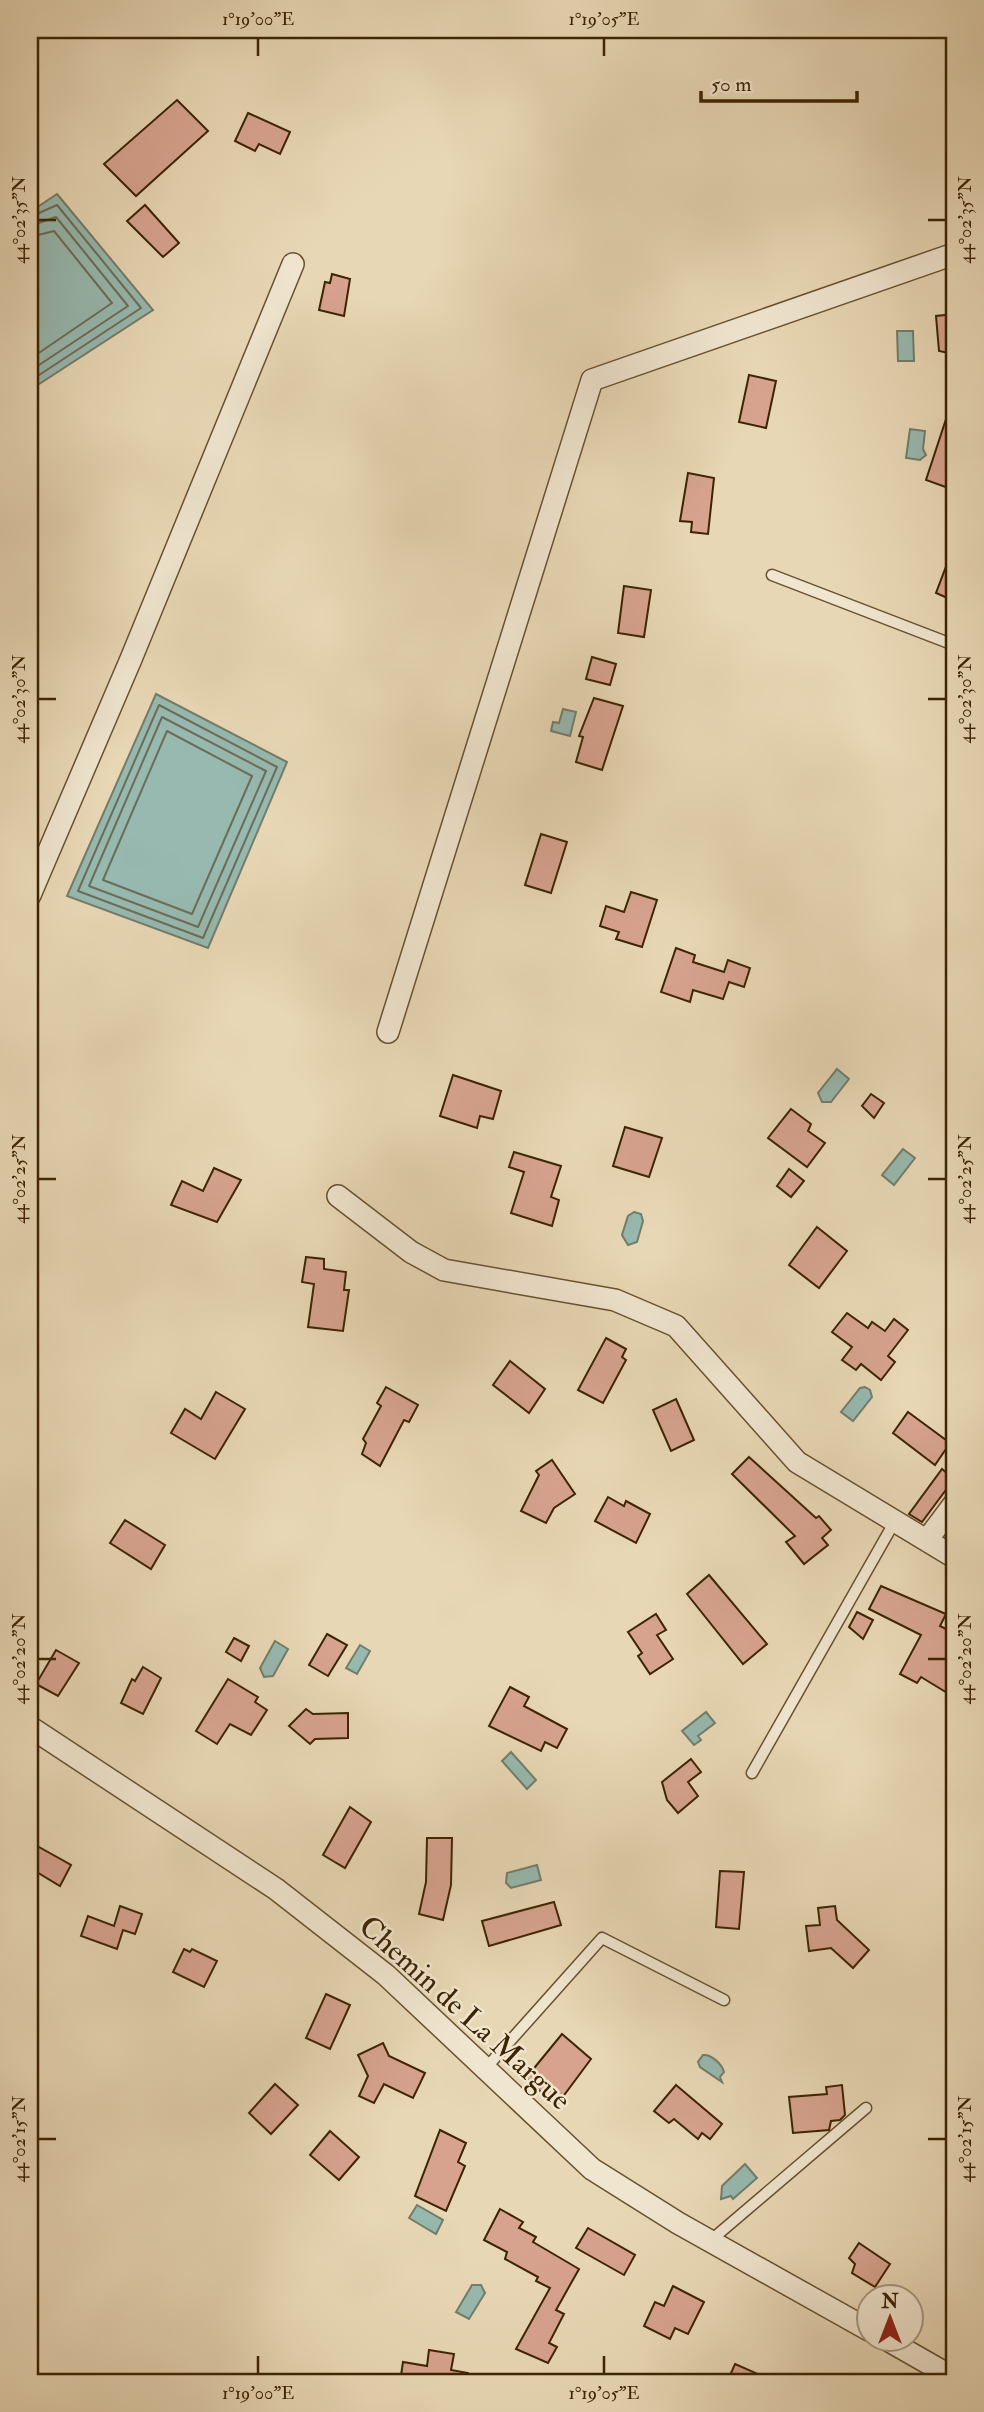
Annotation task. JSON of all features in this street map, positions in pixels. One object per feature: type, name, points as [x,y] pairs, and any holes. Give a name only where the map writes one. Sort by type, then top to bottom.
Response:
[{"type":"street","points":[[388,1031],[592,380],[954,254]]},
{"type":"street","points":[[30,895],[131,659],[293,264]]},
{"type":"street","points":[[338,1196],[411,1252],[444,1269],[615,1300],[676,1326],[797,1462],[954,1557]]},
{"type":"street","points":[[927,1540],[954,1504]]},
{"type":"street","name":"Chemin de La Margue","points":[[30,1727],[276,1889],[386,1975],[592,2169],[710,2241],[855,2322]]},
{"type":"street","points":[[907,2352],[954,2378]]},
{"type":"lane","points":[[772,575],[954,645]]},
{"type":"lane","points":[[752,1773],[895,1521]]},
{"type":"lane","points":[[486,2068],[602,1938],[724,2000]]},
{"type":"lane","points":[[710,2241],[866,2108]]},
{"type":"water","points":[[57,194],[153,310],[30,390],[30,212]]},
{"type":"water","points":[[897,331],[913,331],[914,361],[898,361]]},
{"type":"water","points":[[910,429],[925,431],[923,449],[926,455],[920,460],[906,458]]},
{"type":"water","points":[[156,694],[287,762],[208,948],[67,896]]},
{"type":"water","points":[[563,709],[576,712],[570,736],[551,731],[553,722],[559,723]]},
{"type":"water","points":[[837,1069],[849,1079],[831,1102],[822,1102],[818,1093]]},
{"type":"water","points":[[903,1149],[915,1158],[894,1185],[882,1175]]},
{"type":"water","points":[[634,1212],[641,1214],[643,1221],[637,1242],[628,1245],[622,1235],[628,1216]]},
{"type":"water","points":[[860,1388],[870,1390],[872,1397],[853,1421],[841,1412]]},
{"type":"water","points":[[275,1641],[288,1649],[273,1676],[264,1677],[260,1668]]},
{"type":"water","points":[[360,1645],[370,1651],[357,1674],[346,1668]]},
{"type":"water","points":[[706,1712],[715,1723],[698,1736],[701,1740],[694,1745],[682,1731]]},
{"type":"water","points":[[511,1752],[536,1780],[527,1789],[502,1761]]},
{"type":"water","points":[[537,1865],[541,1880],[511,1888],[506,1883],[507,1873]]},
{"type":"water","points":[[703,2055],[713,2058],[721,2066],[724,2072],[720,2077],[722,2082],[700,2067],[698,2062]]},
{"type":"water","points":[[745,2164],[757,2178],[733,2199],[731,2196],[721,2199],[722,2186]]},
{"type":"water","points":[[417,2205],[443,2220],[436,2234],[409,2218]]},
{"type":"water","points":[[472,2285],[481,2285],[485,2293],[469,2319],[456,2312]]},
{"type":"building","points":[[177,100],[208,131],[136,196],[104,164]]},
{"type":"building","points":[[248,113],[290,132],[280,154],[259,144],[255,151],[235,141]]},
{"type":"building","points":[[145,205],[179,243],[163,257],[127,221]]},
{"type":"building","points":[[332,274],[350,279],[344,316],[319,310],[325,282],[330,283]]},
{"type":"building","points":[[954,314],[954,354],[939,351],[936,316]]},
{"type":"building","points":[[749,375],[776,381],[766,428],[739,422]]},
{"type":"building","points":[[951,404],[954,404],[954,490],[926,480]]},
{"type":"building","points":[[688,473],[714,478],[708,534],[691,532],[692,522],[680,521]]},
{"type":"building","points":[[954,548],[954,601],[936,593]]},
{"type":"building","points":[[624,586],[651,590],[644,637],[618,633]]},
{"type":"building","points":[[592,657],[616,664],[610,685],[586,679]]},
{"type":"building","points":[[594,698],[623,706],[602,770],[576,762],[583,737],[579,736]]},
{"type":"building","points":[[541,834],[567,842],[551,893],[525,885]]},
{"type":"building","points":[[631,892],[657,900],[642,947],[616,939],[619,932],[600,926],[606,906],[624,912]]},
{"type":"building","points":[[676,948],[695,955],[693,962],[724,972],[728,960],[750,968],[744,987],[729,982],[723,999],[693,990],[690,1002],[661,992]]},
{"type":"building","points":[[453,1075],[501,1091],[493,1119],[480,1116],[477,1128],[440,1116]]},
{"type":"building","points":[[871,1094],[884,1103],[874,1118],[862,1106]]},
{"type":"building","points":[[791,1109],[811,1124],[808,1131],[825,1143],[807,1167],[768,1138]]},
{"type":"building","points":[[625,1127],[662,1138],[649,1177],[613,1166]]},
{"type":"building","points":[[514,1152],[561,1166],[551,1197],[559,1200],[552,1226],[511,1213],[524,1172],[509,1167]]},
{"type":"building","points":[[214,1168],[241,1180],[217,1222],[171,1205],[182,1181],[203,1191]]},
{"type":"building","points":[[789,1169],[804,1181],[791,1197],[777,1186]]},
{"type":"building","points":[[817,1227],[847,1251],[819,1288],[789,1265]]},
{"type":"building","points":[[306,1257],[324,1259],[324,1269],[346,1272],[344,1290],[349,1290],[343,1331],[308,1327],[314,1284],[302,1282]]},
{"type":"building","points":[[847,1313],[868,1328],[872,1322],[885,1331],[894,1319],[908,1330],[888,1356],[895,1362],[881,1380],[861,1364],[856,1370],[842,1360],[852,1347],[832,1332]]},
{"type":"building","points":[[606,1338],[626,1349],[622,1357],[626,1360],[603,1403],[578,1390]]},
{"type":"building","points":[[510,1361],[545,1389],[529,1413],[493,1385]]},
{"type":"building","points":[[386,1387],[418,1405],[409,1422],[404,1420],[380,1466],[362,1454],[366,1443],[363,1439],[381,1406],[377,1403]]},
{"type":"building","points":[[216,1392],[245,1409],[215,1459],[171,1433],[185,1409],[201,1419]]},
{"type":"building","points":[[676,1399],[694,1440],[671,1451],[653,1410]]},
{"type":"building","points":[[908,1412],[950,1443],[935,1465],[893,1433]]},
{"type":"building","points":[[749,1457],[816,1518],[819,1516],[831,1530],[822,1538],[828,1545],[804,1564],[786,1542],[795,1536],[732,1474]]},
{"type":"building","points":[[552,1460],[575,1494],[554,1508],[546,1523],[521,1511],[539,1475],[536,1471]]},
{"type":"building","points":[[942,1469],[954,1479],[922,1522],[909,1514]]},
{"type":"building","points":[[608,1497],[624,1506],[626,1501],[650,1514],[636,1543],[595,1521]]},
{"type":"building","points":[[125,1520],[165,1545],[151,1569],[110,1543]]},
{"type":"building","points":[[709,1575],[767,1644],[743,1664],[687,1594]]},
{"type":"building","points":[[881,1586],[946,1614],[940,1626],[954,1633],[954,1697],[921,1677],[917,1683],[900,1674],[921,1635],[869,1609]]},
{"type":"building","points":[[857,1612],[873,1620],[863,1639],[849,1627]]},
{"type":"building","points":[[656,1614],[666,1630],[657,1635],[673,1659],[650,1674],[638,1656],[642,1653],[628,1632]]},
{"type":"building","points":[[327,1634],[347,1645],[328,1676],[309,1665]]},
{"type":"building","points":[[234,1638],[249,1646],[241,1661],[226,1652]]},
{"type":"building","points":[[56,1650],[79,1663],[58,1696],[36,1684]]},
{"type":"building","points":[[143,1667],[161,1678],[143,1714],[121,1703],[132,1679],[135,1681]]},
{"type":"building","points":[[228,1679],[258,1697],[255,1702],[267,1710],[251,1735],[230,1724],[217,1744],[196,1731]]},
{"type":"building","points":[[510,1687],[529,1697],[524,1706],[567,1729],[557,1748],[545,1742],[541,1751],[489,1726]]},
{"type":"building","points":[[306,1709],[313,1714],[348,1713],[348,1738],[315,1739],[310,1744],[289,1726]]},
{"type":"building","points":[[691,1759],[701,1772],[688,1782],[698,1796],[678,1813],[667,1800],[662,1782]]},
{"type":"building","points":[[350,1807],[371,1822],[345,1868],[323,1855]]},
{"type":"building","points":[[427,1838],[452,1838],[451,1885],[443,1920],[419,1914],[426,1882]]},
{"type":"building","points":[[30,1842],[71,1865],[60,1886],[30,1868]]},
{"type":"building","points":[[720,1871],[744,1872],[739,1929],[716,1927]]},
{"type":"building","points":[[554,1902],[561,1925],[489,1946],[482,1921]]},
{"type":"building","points":[[120,1906],[142,1914],[135,1934],[123,1930],[117,1949],[81,1936],[88,1916],[114,1926]]},
{"type":"building","points":[[835,1906],[837,1920],[869,1950],[853,1968],[831,1948],[809,1951],[806,1926],[820,1925],[818,1908]]},
{"type":"building","points":[[184,1949],[190,1952],[192,1949],[217,1961],[204,1987],[173,1972]]},
{"type":"building","points":[[326,1994],[350,2005],[330,2049],[306,2038]]},
{"type":"building","points":[[562,2034],[591,2059],[556,2106],[526,2078]]},
{"type":"building","points":[[383,2043],[389,2056],[425,2073],[413,2098],[384,2084],[374,2103],[359,2096],[368,2076],[358,2055]]},
{"type":"building","points":[[275,2084],[298,2105],[271,2134],[249,2113]]},
{"type":"building","points":[[676,2085],[722,2124],[710,2139],[702,2133],[698,2139],[674,2119],[669,2123],[654,2111]]},
{"type":"building","points":[[842,2085],[845,2115],[840,2120],[831,2121],[829,2130],[793,2133],[789,2097],[827,2094],[826,2087]]},
{"type":"building","points":[[440,2130],[466,2143],[458,2162],[465,2166],[446,2211],[415,2196]]},
{"type":"building","points":[[330,2131],[359,2157],[339,2180],[310,2155]]},
{"type":"building","points":[[500,2209],[523,2222],[519,2228],[536,2237],[533,2242],[579,2269],[556,2310],[564,2314],[549,2343],[557,2347],[548,2363],[516,2349],[550,2288],[536,2281],[538,2277],[505,2259],[507,2252],[484,2240]]},
{"type":"building","points":[[588,2228],[635,2255],[624,2275],[576,2248]]},
{"type":"building","points":[[859,2243],[890,2264],[878,2282],[867,2282],[852,2273],[855,2264],[849,2258]]},
{"type":"building","points":[[673,2286],[704,2302],[688,2334],[675,2328],[670,2339],[644,2326],[655,2302],[664,2306]]},
{"type":"building","points":[[429,2350],[454,2354],[451,2370],[468,2373],[468,2382],[400,2382],[403,2362],[427,2366]]},
{"type":"building","points":[[735,2364],[776,2382],[727,2382]]}]
